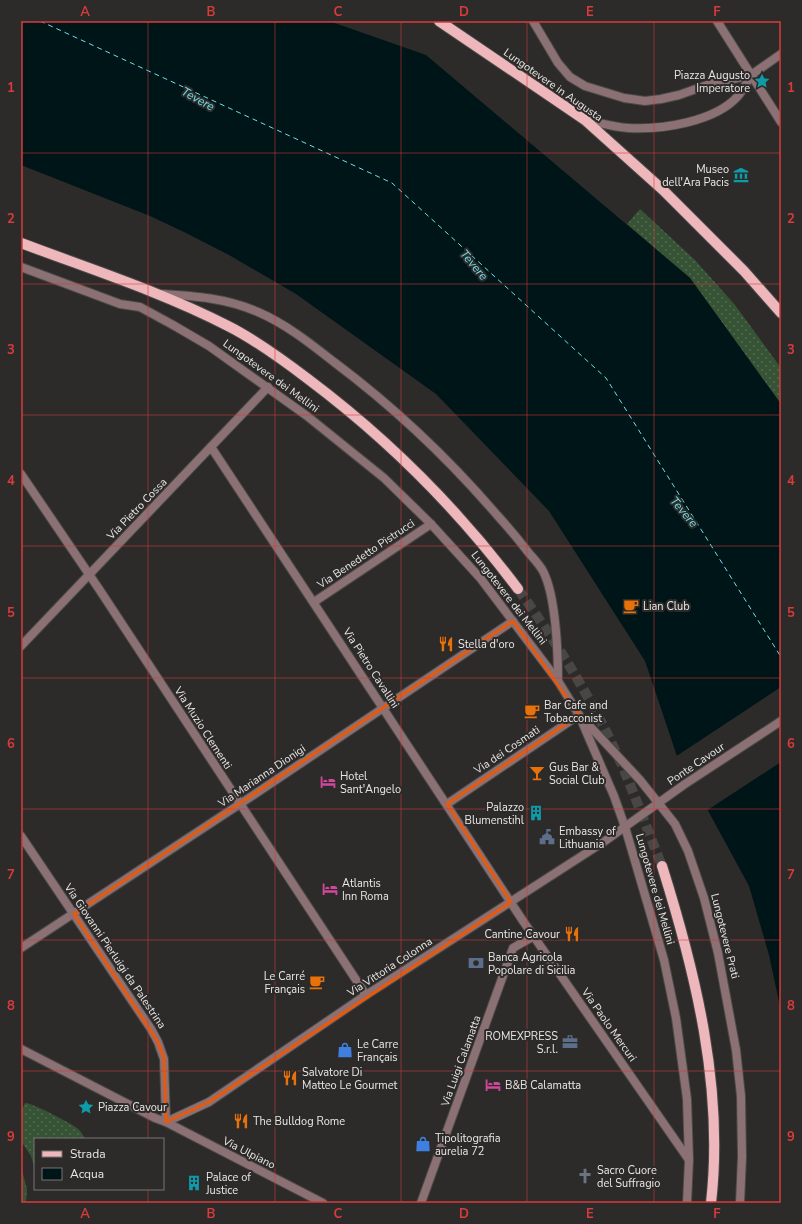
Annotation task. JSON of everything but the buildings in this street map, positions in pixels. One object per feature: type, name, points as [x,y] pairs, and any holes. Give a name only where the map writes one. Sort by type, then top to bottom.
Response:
[{"type":"main road","name":"Lungotevere in Augusta","points":[[439,21],[585,120],[663,190],[744,271],[781,313]]},
{"type":"main road","name":"Lungotevere dei Mellini","points":[[21,242],[158,294],[229,326],[284,361],[372,430],[430,486],[469,527],[518,589]]},
{"type":"main road","points":[[662,866],[693,974],[709,1064],[715,1157],[711,1203]]},
{"type":"street","points":[[533,21],[558,63],[570,77],[586,86],[614,96],[645,101],[679,95],[720,81],[751,74],[781,54]]},
{"type":"street","points":[[717,21],[781,122]]},
{"type":"street","points":[[585,120],[630,128],[661,127],[690,121],[723,108],[732,102],[739,95],[751,74]]},
{"type":"street","name":"Lungotevere dei Mellini","points":[[21,267],[120,304],[140,307],[199,340],[268,387],[361,458],[384,478],[431,524],[481,579],[513,621],[558,682],[579,714],[614,796],[625,827],[655,928],[676,1018],[688,1099],[689,1160]]},
{"type":"street","points":[[158,294],[201,296],[229,302],[268,317],[335,362],[418,432],[487,503],[511,530],[544,572],[552,600],[558,658],[558,682]]},
{"type":"street","name":"Via Pietro Cossa","points":[[21,646],[268,387]]},
{"type":"street","name":"Via Pietro Cavallini","points":[[211,448],[511,902]]},
{"type":"street","name":"Via Muzio Clementi","points":[[21,474],[366,995]]},
{"type":"street","name":"Via Benedetto Pistrucci","points":[[314,602],[431,524]]},
{"type":"street","name":"Via Marianna Dionigi","points":[[21,948],[240,804],[513,621]]},
{"type":"street","name":"Lungotevere Prati","points":[[579,714],[640,780],[675,824],[690,857],[704,898],[715,935],[736,1050],[741,1096],[742,1150],[740,1203]]},
{"type":"street","name":"Via dei Cosmati","points":[[447,804],[579,714]]},
{"type":"street","name":"Ponte Cavour","points":[[625,827],[685,784],[781,721]]},
{"type":"street","name":"Via Vittoria Colonna","points":[[166,1122],[209,1102],[366,995],[625,827]]},
{"type":"street","name":"Via Giovanni Pierluigi da Palestrina","points":[[21,836],[158,1042],[164,1059],[166,1122]]},
{"type":"street","name":"Via Paolo Mercuri","points":[[511,902],[689,1160]]},
{"type":"street","name":"Via Luigi Calamatta","points":[[421,1203],[513,948],[534,936]]},
{"type":"street","points":[[21,1049],[128,1105],[166,1122]]},
{"type":"street","name":"Via Ulpiano","points":[[166,1122],[323,1203]]},
{"type":"street","points":[[686,1203],[689,1160]]},
{"type":"highlighted area","points":[[513,621],[579,715],[447,804],[511,902],[209,1102],[166,1122],[164,1059],[158,1042],[74,914]]},
{"type":"green space","points":[[640,209],[695,260],[735,305],[781,368],[781,404],[690,278],[627,224]]},
{"type":"green space","points":[[25,1103],[29,1104],[73,1125],[80,1130],[84,1138],[34,1138],[34,1166],[31,1156],[21,1141],[21,1112]]},
{"type":"green space","points":[[21,1167],[27,1189],[26,1203],[21,1203]]},
{"type":"water","name":"Tevere","points":[[21,21],[329,21],[426,55],[690,278],[781,404],[781,1011],[769,955],[749,886],[706,807],[680,765],[645,661],[549,511],[436,394],[296,294],[229,255],[150,216],[21,165]]},
{"type":"pier","points":[[781,687],[781,762],[706,811],[678,766],[675,757]]},
{"type":"ferry route","points":[[40,21],[392,183],[606,378],[781,657]]},
{"type":"tunnel","points":[[518,589],[576,676],[601,722],[624,770],[662,866]]},
{"type":"place","name":"Piazza Augusto Imperatore","points":[[762,81]]},
{"type":"place","name":"Museo dell'Ara Pacis","points":[[741,175]]},
{"type":"place","name":"Lian Club","points":[[631,606]]},
{"type":"place","name":"Stella d'oro","points":[[446,644]]},
{"type":"place","name":"Bar Cafe and Tobacconist","points":[[532,711]]},
{"type":"place","name":"Gus Bar & Social Club","points":[[537,773]]},
{"type":"place","name":"Hotel Sant'Angelo","points":[[328,782]]},
{"type":"place","name":"Palazzo Blumenstihl","points":[[536,813]]},
{"type":"place","name":"Embassy of Lithuania","points":[[547,837]]},
{"type":"place","name":"Atlantis Inn Roma","points":[[330,889]]},
{"type":"place","name":"Cantine Cavour","points":[[572,934]]},
{"type":"place","name":"Banca Agricola Popolare di Sicilia","points":[[476,963]]},
{"type":"place","name":"Le Carré Français","points":[[317,982]]},
{"type":"place","name":"ROMEXPRESS S.r.l.","points":[[570,1042]]},
{"type":"place","name":"Le Carre Français","points":[[345,1050]]},
{"type":"place","name":"Salvatore Di Matteo Le Gourmet","points":[[290,1078]]},
{"type":"place","name":"B&B Calamatta","points":[[493,1085]]},
{"type":"place","name":"Piazza Cavour","points":[[86,1107]]},
{"type":"place","name":"The Bulldog Rome","points":[[241,1121]]},
{"type":"place","name":"Tipolitografia aurelia 72","points":[[423,1144]]},
{"type":"place","name":"Sacro Cuore del Suffragio","points":[[585,1176]]},
{"type":"place","name":"Palace of Justice","points":[[194,1183]]}]
